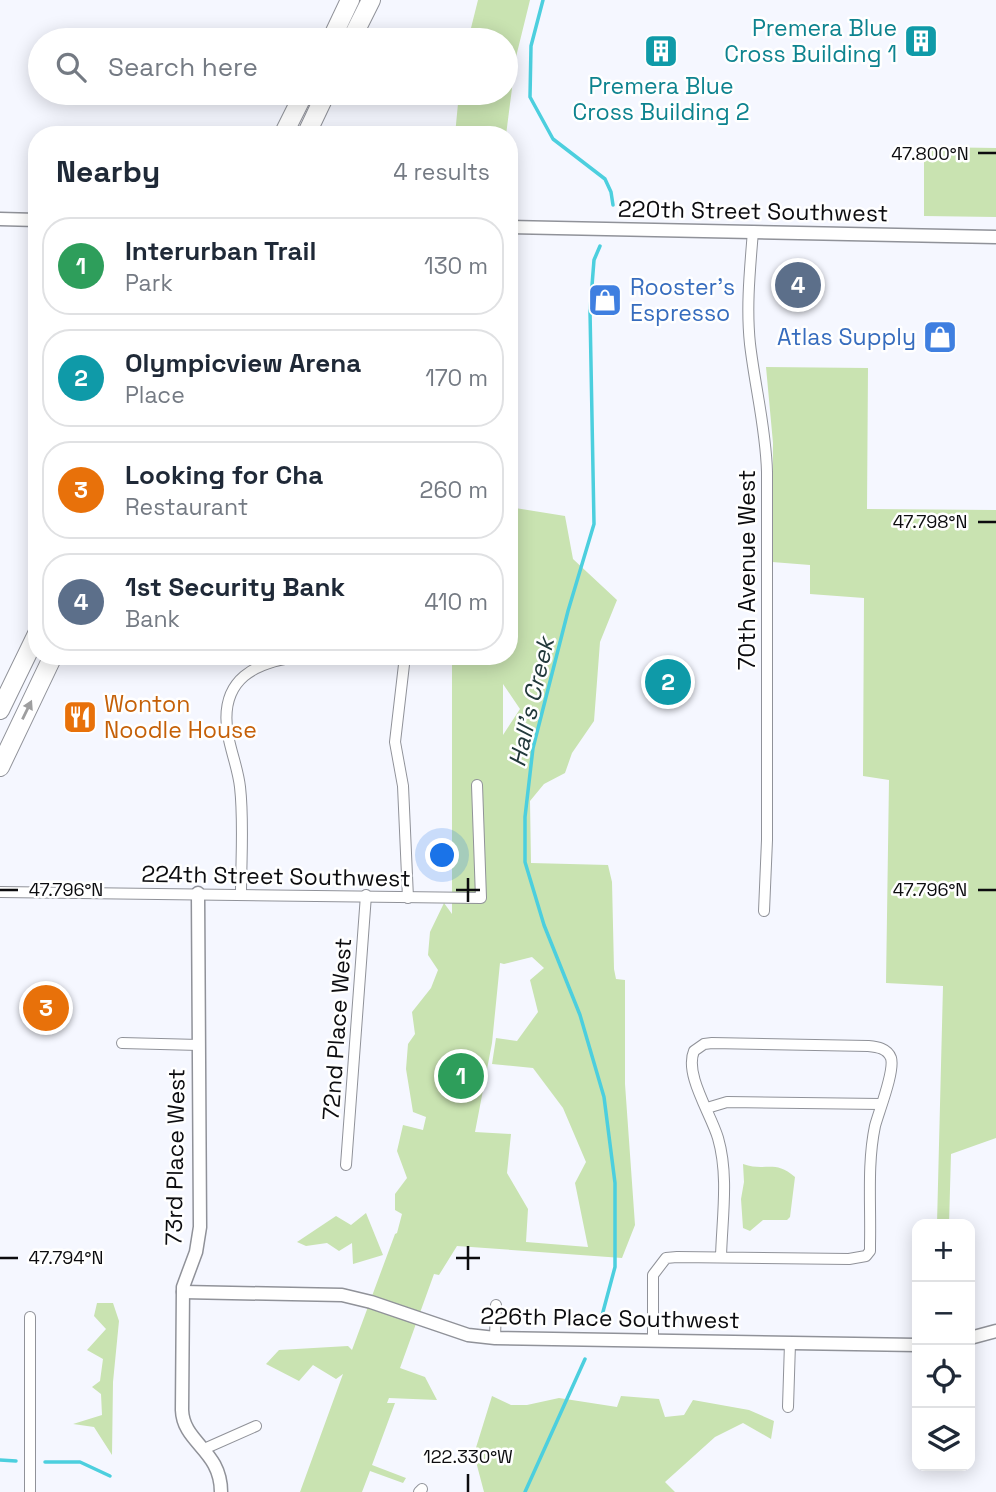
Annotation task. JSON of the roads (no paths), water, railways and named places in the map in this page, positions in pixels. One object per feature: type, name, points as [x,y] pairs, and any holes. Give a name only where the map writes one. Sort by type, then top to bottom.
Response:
[{"type":"highway","points":[[337,28],[350,0]]},
{"type":"highway","points":[[357,28],[370,0]]},
{"type":"highway","points":[[288,126],[298,105]]},
{"type":"highway","points":[[310,126],[320,105]]},
{"type":"highway","points":[[0,710],[28,652]]},
{"type":"highway","points":[[0,767],[50,665]]},
{"type":"street","points":[[0,219],[28,220]]},
{"type":"street","name":"220th Street Southwest","points":[[518,227],[996,237]]},
{"type":"street","name":"70th Avenue West","points":[[753,231],[748,300],[750,344],[766,451],[767,840],[764,911]]},
{"type":"street","points":[[240,894],[242,804],[228,734],[227,715],[231,692],[245,673],[261,665]]},
{"type":"street","points":[[404,665],[396,742],[403,786],[408,898]]},
{"type":"street","name":"224th Street Southwest","points":[[0,892],[481,898],[477,785]]},
{"type":"street","name":"73rd Place West","points":[[198,893],[199,1236],[183,1292],[182,1416],[186,1428],[217,1465],[221,1492]]},
{"type":"street","name":"72nd Place West","points":[[346,1165],[366,895]]},
{"type":"street","points":[[653,1341],[653,1275],[666,1258],[849,1259],[866,1256],[870,1251],[871,1156],[892,1065],[891,1058],[883,1049],[869,1046],[712,1043],[699,1046],[694,1051],[691,1062],[722,1157],[721,1257]]},
{"type":"street","points":[[122,1044],[199,1045]]},
{"type":"street","points":[[707,1108],[727,1102],[881,1104]]},
{"type":"street","name":"226th Place Southwest","points":[[183,1292],[342,1296],[371,1302],[437,1327],[495,1338],[912,1345]]},
{"type":"street","points":[[495,1338],[496,1305]]},
{"type":"street","points":[[30,1317],[30,1492]]},
{"type":"street","points":[[975,1337],[996,1331]]},
{"type":"street","points":[[788,1406],[790,1343]]},
{"type":"street","points":[[204,1449],[256,1426]]},
{"type":"waterway","name":"Hall's Creek","points":[[543,0],[531,46],[530,97],[553,139],[605,179],[613,205]]},
{"type":"waterway","name":"Hall's Creek","points":[[600,246],[594,260],[590,311],[594,524],[568,611],[533,748],[525,817],[525,862],[544,925],[580,1015],[604,1097],[615,1183],[615,1267],[600,1323]]},
{"type":"waterway","name":"Hall's Creek","points":[[525,1492],[585,1359]]},
{"type":"waterway","points":[[0,1460],[16,1461]]},
{"type":"waterway","points":[[45,1462],[80,1462],[110,1476]]},
{"type":"place","name":"Premera Blue Cross Building 1","points":[[921,41]]},
{"type":"place","name":"Premera Blue Cross Building 2","points":[[661,51]]},
{"type":"place","name":"1st Security Bank","points":[[798,285]]},
{"type":"place","name":"Rooster's Espresso","points":[[605,300]]},
{"type":"place","name":"Atlas Supply","points":[[940,337]]},
{"type":"place","name":"Olympicview Arena","points":[[668,682]]},
{"type":"place","name":"Wonton Noodle House","points":[[80,717]]},
{"type":"place","name":"Looking for Cha","points":[[46,1008]]},
{"type":"place","name":"Interurban Trail","points":[[461,1076]]}]
